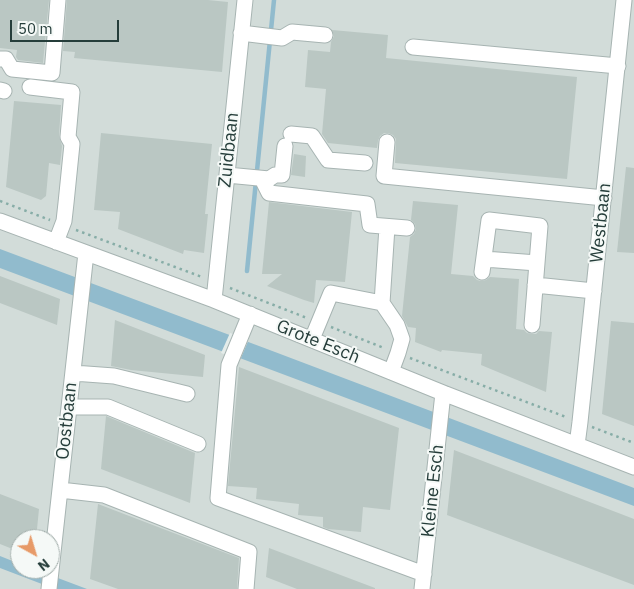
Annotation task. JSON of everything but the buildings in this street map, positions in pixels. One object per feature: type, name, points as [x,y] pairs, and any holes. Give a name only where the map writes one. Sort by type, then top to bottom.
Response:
[{"type":"street","points":[[0,58],[6,59],[12,69],[52,73],[58,0]]},
{"type":"street","name":"Zuidbaan","points":[[214,300],[245,0]]},
{"type":"street","name":"Westbaan","points":[[577,445],[624,0]]},
{"type":"street","points":[[242,33],[282,38],[292,32],[325,35]]},
{"type":"street","points":[[413,47],[618,66]]},
{"type":"street","points":[[30,87],[72,92],[68,137],[72,144],[66,203],[64,221],[56,242]]},
{"type":"street","points":[[227,175],[269,179],[275,175],[282,175],[288,140],[312,136],[328,160],[365,163]]},
{"type":"street","points":[[387,142],[384,176],[604,198]]},
{"type":"street","points":[[256,178],[269,193],[367,204],[370,225],[407,228]]},
{"type":"street","points":[[532,325],[540,226],[489,220],[483,266],[537,263]]},
{"type":"street","name":"Grote Esch","points":[[0,221],[214,300],[443,393],[634,467]]},
{"type":"street","points":[[387,227],[382,303],[397,325],[402,339],[391,372]]},
{"type":"street","name":"Oostbaan","points":[[49,589],[86,253]]},
{"type":"street","points":[[535,285],[594,290]]},
{"type":"street","points":[[312,339],[331,293],[382,303]]},
{"type":"street","points":[[250,314],[229,366],[218,498],[424,574]]},
{"type":"street","points":[[73,374],[114,376],[188,394]]},
{"type":"street","name":"Kleine Esch","points":[[422,589],[443,393]]},
{"type":"street","points":[[69,407],[108,408],[198,444]]},
{"type":"street","points":[[60,490],[104,495],[249,552],[246,589]]},
{"type":"shaded area","points":[[0,0],[634,0],[634,589],[0,589]]},
{"type":"water","points":[[0,249],[634,488],[634,506],[0,268]]},
{"type":"water","points":[[0,556],[10,560],[10,572],[0,568]]},
{"type":"water","points":[[29,579],[60,579],[87,589],[55,589]]},
{"type":"pier","points":[[230,333],[249,339],[240,360],[221,353]]},
{"type":"waterway","points":[[247,271],[274,0]]}]
